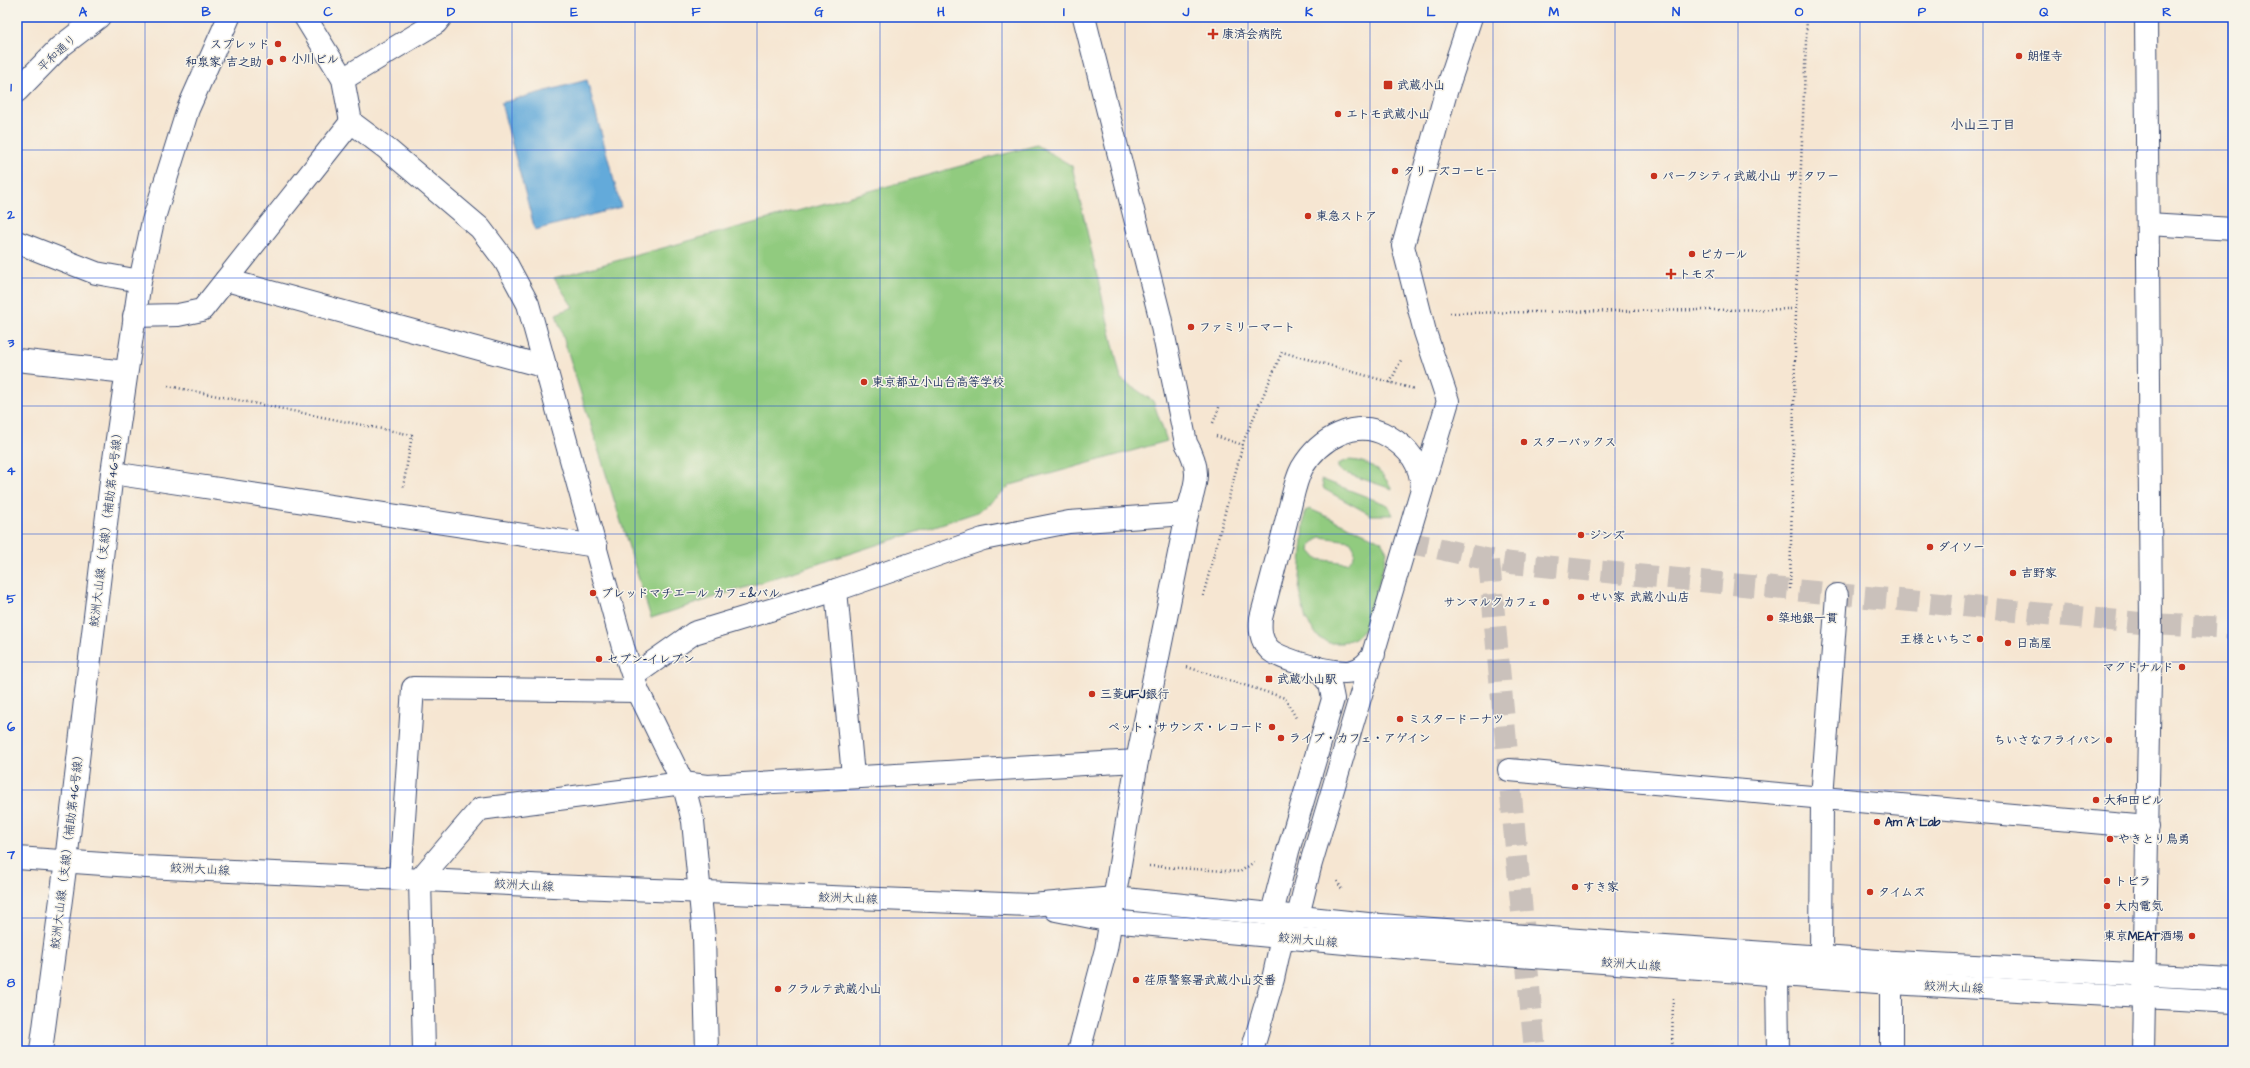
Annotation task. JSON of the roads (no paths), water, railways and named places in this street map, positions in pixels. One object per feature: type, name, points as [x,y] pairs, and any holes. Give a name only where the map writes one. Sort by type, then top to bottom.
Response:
[{"type":"street","name":"平和通り","points":[[17,91],[60,47],[99,17]]},
{"type":"street","name":"鮫洲大山線（支線）（補助第46号線）","points":[[41,1051],[66,861],[112,473],[140,281],[153,221],[188,109],[229,17]]},
{"type":"street","points":[[305,17],[343,79],[351,122],[387,149],[480,228],[505,261],[528,304],[623,647],[636,684],[683,783],[693,821],[704,938],[708,1051]]},
{"type":"street","points":[[343,79],[436,22],[441,17]]},
{"type":"street","points":[[1079,1051],[1106,949],[1137,761],[1187,514],[1197,476],[1193,455],[1186,443],[1160,316],[1084,17]]},
{"type":"street","points":[[1252,1051],[1273,979],[1282,938],[1298,916],[1311,864],[1448,401],[1425,332],[1403,246],[1446,92],[1471,17]]},
{"type":"street","points":[[2143,1051],[2151,624],[2146,17]]},
{"type":"street","points":[[134,316],[178,315],[202,310],[351,122]]},
{"type":"street","points":[[2148,224],[2233,229]]},
{"type":"street","points":[[17,242],[96,273],[140,281]]},
{"type":"street","points":[[226,280],[546,366]]},
{"type":"street","points":[[17,360],[126,372]]},
{"type":"street","points":[[1374,654],[1366,665],[1353,672],[1338,672],[1278,656],[1269,650],[1263,641],[1260,631],[1263,610],[1302,469],[1322,444],[1343,432],[1362,428],[1381,432],[1403,447],[1421,473],[1422,490]]},
{"type":"street","points":[[112,473],[596,546]]},
{"type":"street","points":[[424,1051],[410,879],[413,688],[636,684],[694,633],[836,590],[983,539],[1069,522],[1187,514]]},
{"type":"street","points":[[836,590],[853,776]]},
{"type":"street","points":[[1821,956],[1822,798],[1837,595]]},
{"type":"street","points":[[1282,938],[1272,913],[1288,851],[1333,699],[1330,684],[1316,667]]},
{"type":"street","points":[[410,879],[480,809],[683,783],[707,786],[853,776],[1137,761]]},
{"type":"street","points":[[1509,770],[2148,827]]},
{"type":"street","name":"鮫洲大山線","points":[[17,858],[410,879],[1031,905],[1115,898],[1550,938],[1894,962],[2233,979]]},
{"type":"street","name":"鮫洲大山線","points":[[1031,905],[1111,921],[1282,938],[1527,958],[1673,966],[1891,983],[2233,1002]]},
{"type":"street","points":[[1777,974],[1778,1051]]},
{"type":"street","points":[[1891,983],[1891,1051]]},
{"type":"water","points":[[587,80],[621,207],[535,230],[501,103]]},
{"type":"tunnel","points":[[1406,543],[1511,563],[2151,624],[2233,628]]},
{"type":"tunnel","points":[[1489,561],[1535,1051]]},
{"type":"place","name":"康済会病院","points":[[1213,34]]},
{"type":"place","name":"スプレッド","points":[[278,44]]},
{"type":"place","name":"朗惺寺","points":[[2019,56]]},
{"type":"place","name":"小川ビル","points":[[283,59]]},
{"type":"place","name":"和泉家 吉之助","points":[[270,62]]},
{"type":"place","name":"武蔵小山","points":[[1388,85]]},
{"type":"place","name":"エトモ武蔵小山","points":[[1338,114]]},
{"type":"place","name":"タリーズコーヒー","points":[[1395,171]]},
{"type":"place","name":"パークシティ武蔵小山 ザ タワー","points":[[1654,176]]},
{"type":"place","name":"東急ストア","points":[[1308,216]]},
{"type":"place","name":"ピカール","points":[[1692,254]]},
{"type":"place","name":"トモズ","points":[[1671,274]]},
{"type":"place","name":"ファミリーマート","points":[[1191,327]]},
{"type":"place","name":"東京都立小山台高等学校","points":[[864,382]]},
{"type":"place","name":"スターバックス","points":[[1524,442]]},
{"type":"place","name":"ジンズ","points":[[1581,535]]},
{"type":"place","name":"ダイソー","points":[[1930,547]]},
{"type":"place","name":"吉野家","points":[[2013,573]]},
{"type":"place","name":"ブレッドマチエール カフェ&バル","points":[[593,593]]},
{"type":"place","name":"せい家 武蔵小山店","points":[[1581,597]]},
{"type":"place","name":"サンマルクカフェ","points":[[1546,602]]},
{"type":"place","name":"築地銀一貫","points":[[1770,618]]},
{"type":"place","name":"王様といちご","points":[[1980,639]]},
{"type":"place","name":"日高屋","points":[[2008,643]]},
{"type":"place","name":"セブン-イレブン","points":[[599,659]]},
{"type":"place","name":"マクドナルド","points":[[2182,667]]},
{"type":"place","name":"武蔵小山駅","points":[[1269,679]]},
{"type":"place","name":"三菱UFJ銀行","points":[[1092,694]]},
{"type":"place","name":"ミスタードーナツ","points":[[1400,719]]},
{"type":"place","name":"ペット・サウンズ・レコード","points":[[1272,727]]},
{"type":"place","name":"ライブ・カフェ・アゲイン","points":[[1281,738]]},
{"type":"place","name":"ちいさなフライパン","points":[[2109,740]]},
{"type":"place","name":"大和田ビル","points":[[2096,800]]},
{"type":"place","name":"Am A Lab","points":[[1877,822]]},
{"type":"place","name":"やきとり鳥勇","points":[[2110,839]]},
{"type":"place","name":"トビラ","points":[[2107,881]]},
{"type":"place","name":"すき家","points":[[1575,887]]},
{"type":"place","name":"タイムズ","points":[[1870,892]]},
{"type":"place","name":"大内電気","points":[[2107,906]]},
{"type":"place","name":"東京MEAT酒場","points":[[2192,936]]},
{"type":"place","name":"荏原警察署武蔵小山交番","points":[[1136,980]]},
{"type":"place","name":"クラルテ武蔵小山","points":[[778,989]]},
{"type":"district","name":"小山三丁目","points":[[1983,124]]}]
